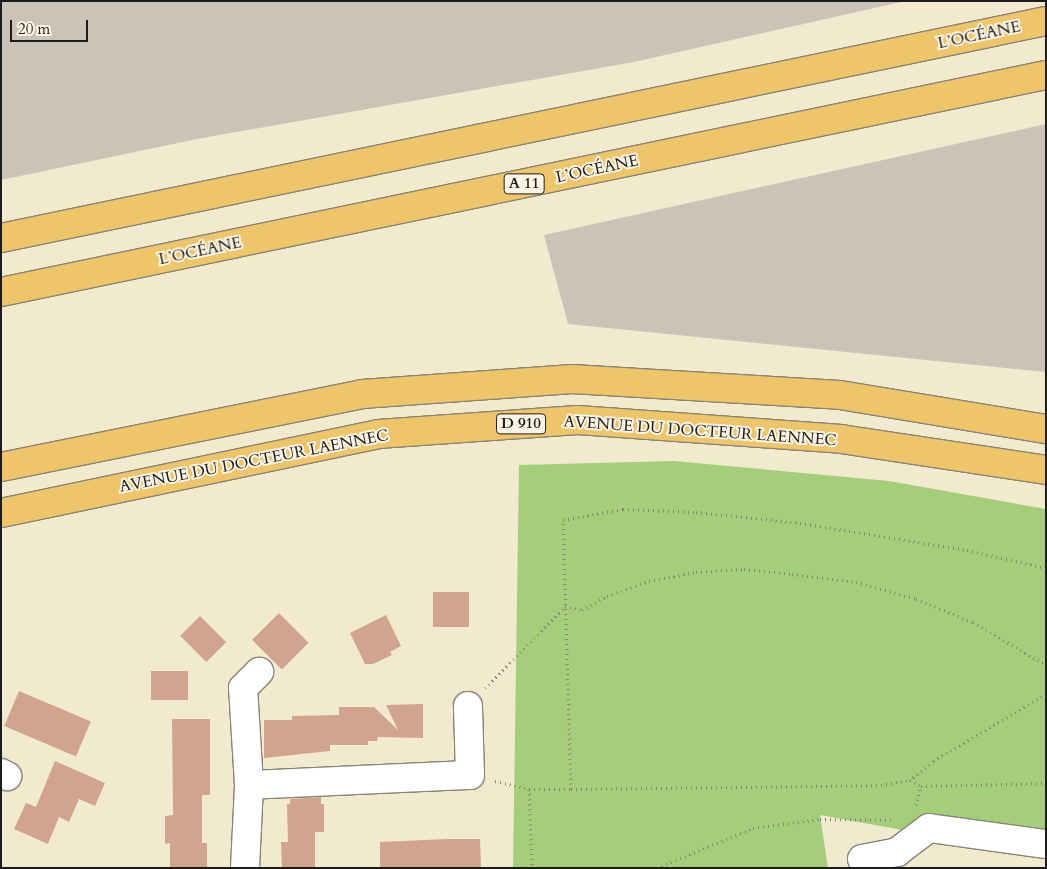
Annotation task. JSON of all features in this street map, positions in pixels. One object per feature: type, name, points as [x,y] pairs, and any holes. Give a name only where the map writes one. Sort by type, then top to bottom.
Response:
[{"type":"main road","name":"L’OCÉANE","points":[[1,238],[1046,21]]},
{"type":"main road","name":"L’OCÉANE","points":[[1,292],[1046,75]]},
{"type":"main road","points":[[1,467],[362,394],[572,379],[840,396],[1046,429]]},
{"type":"main road","name":"AVENUE DU DOCTEUR LAENNEC","points":[[1,513],[378,434],[578,420],[841,439],[1046,470]]},
{"type":"street","points":[[245,868],[249,784],[243,688],[259,672]]},
{"type":"street","points":[[249,784],[470,775],[468,706]]},
{"type":"street","points":[[862,859],[897,852],[929,828],[1046,844]]},
{"type":"path","points":[[571,789],[562,520],[623,510],[696,512],[800,523],[967,550],[1046,568]]},
{"type":"path","points":[[565,606],[582,610],[607,596],[650,581],[696,572],[744,569],[792,574],[856,582],[916,599],[973,622],[1046,665]]},
{"type":"path","points":[[468,706],[565,606]]},
{"type":"path","points":[[470,775],[529,789],[881,785],[910,780],[941,756],[1046,694]]},
{"type":"path","points":[[910,780],[921,786],[1046,783]]},
{"type":"path","points":[[915,811],[921,786]]},
{"type":"path","points":[[529,789],[532,868]]},
{"type":"path","points":[[657,868],[753,828],[820,819],[897,819]]},
{"type":"shaded area","points":[[1,1],[906,1],[634,62],[197,139],[1,180]]},
{"type":"shaded area","points":[[1046,124],[1046,372],[568,324],[544,235]]},
{"type":"green space","points":[[674,461],[889,481],[1046,509],[1046,856],[820,815],[828,868],[513,868],[519,465]]},
{"type":"building","points":[[433,592],[469,592],[469,627],[433,627]]},
{"type":"building","points":[[279,613],[309,643],[282,670],[252,640]]},
{"type":"building","points":[[386,615],[401,646],[390,652],[392,655],[373,664],[365,664],[350,633]]},
{"type":"building","points":[[200,616],[226,642],[206,662],[180,636]]},
{"type":"building","points":[[151,671],[188,671],[188,700],[151,700]]},
{"type":"building","points":[[19,691],[91,721],[76,756],[4,726]]},
{"type":"building","points":[[423,704],[423,738],[378,737],[377,741],[368,741],[368,745],[330,745],[330,751],[264,758],[264,720],[292,720],[292,716],[339,715],[339,707],[374,707],[398,730],[386,705]]},
{"type":"building","points":[[172,719],[210,719],[210,795],[202,795],[202,843],[207,843],[207,868],[170,868],[170,843],[165,844],[165,816],[173,815]]},
{"type":"building","points":[[55,761],[105,783],[95,806],[79,799],[69,822],[59,817],[48,844],[14,829],[26,803],[36,807]]},
{"type":"building","points":[[321,797],[321,804],[324,804],[324,832],[315,832],[315,868],[282,868],[281,842],[288,842],[287,804],[290,804],[290,799]]},
{"type":"building","points":[[480,839],[481,868],[380,868],[380,842]]}]
